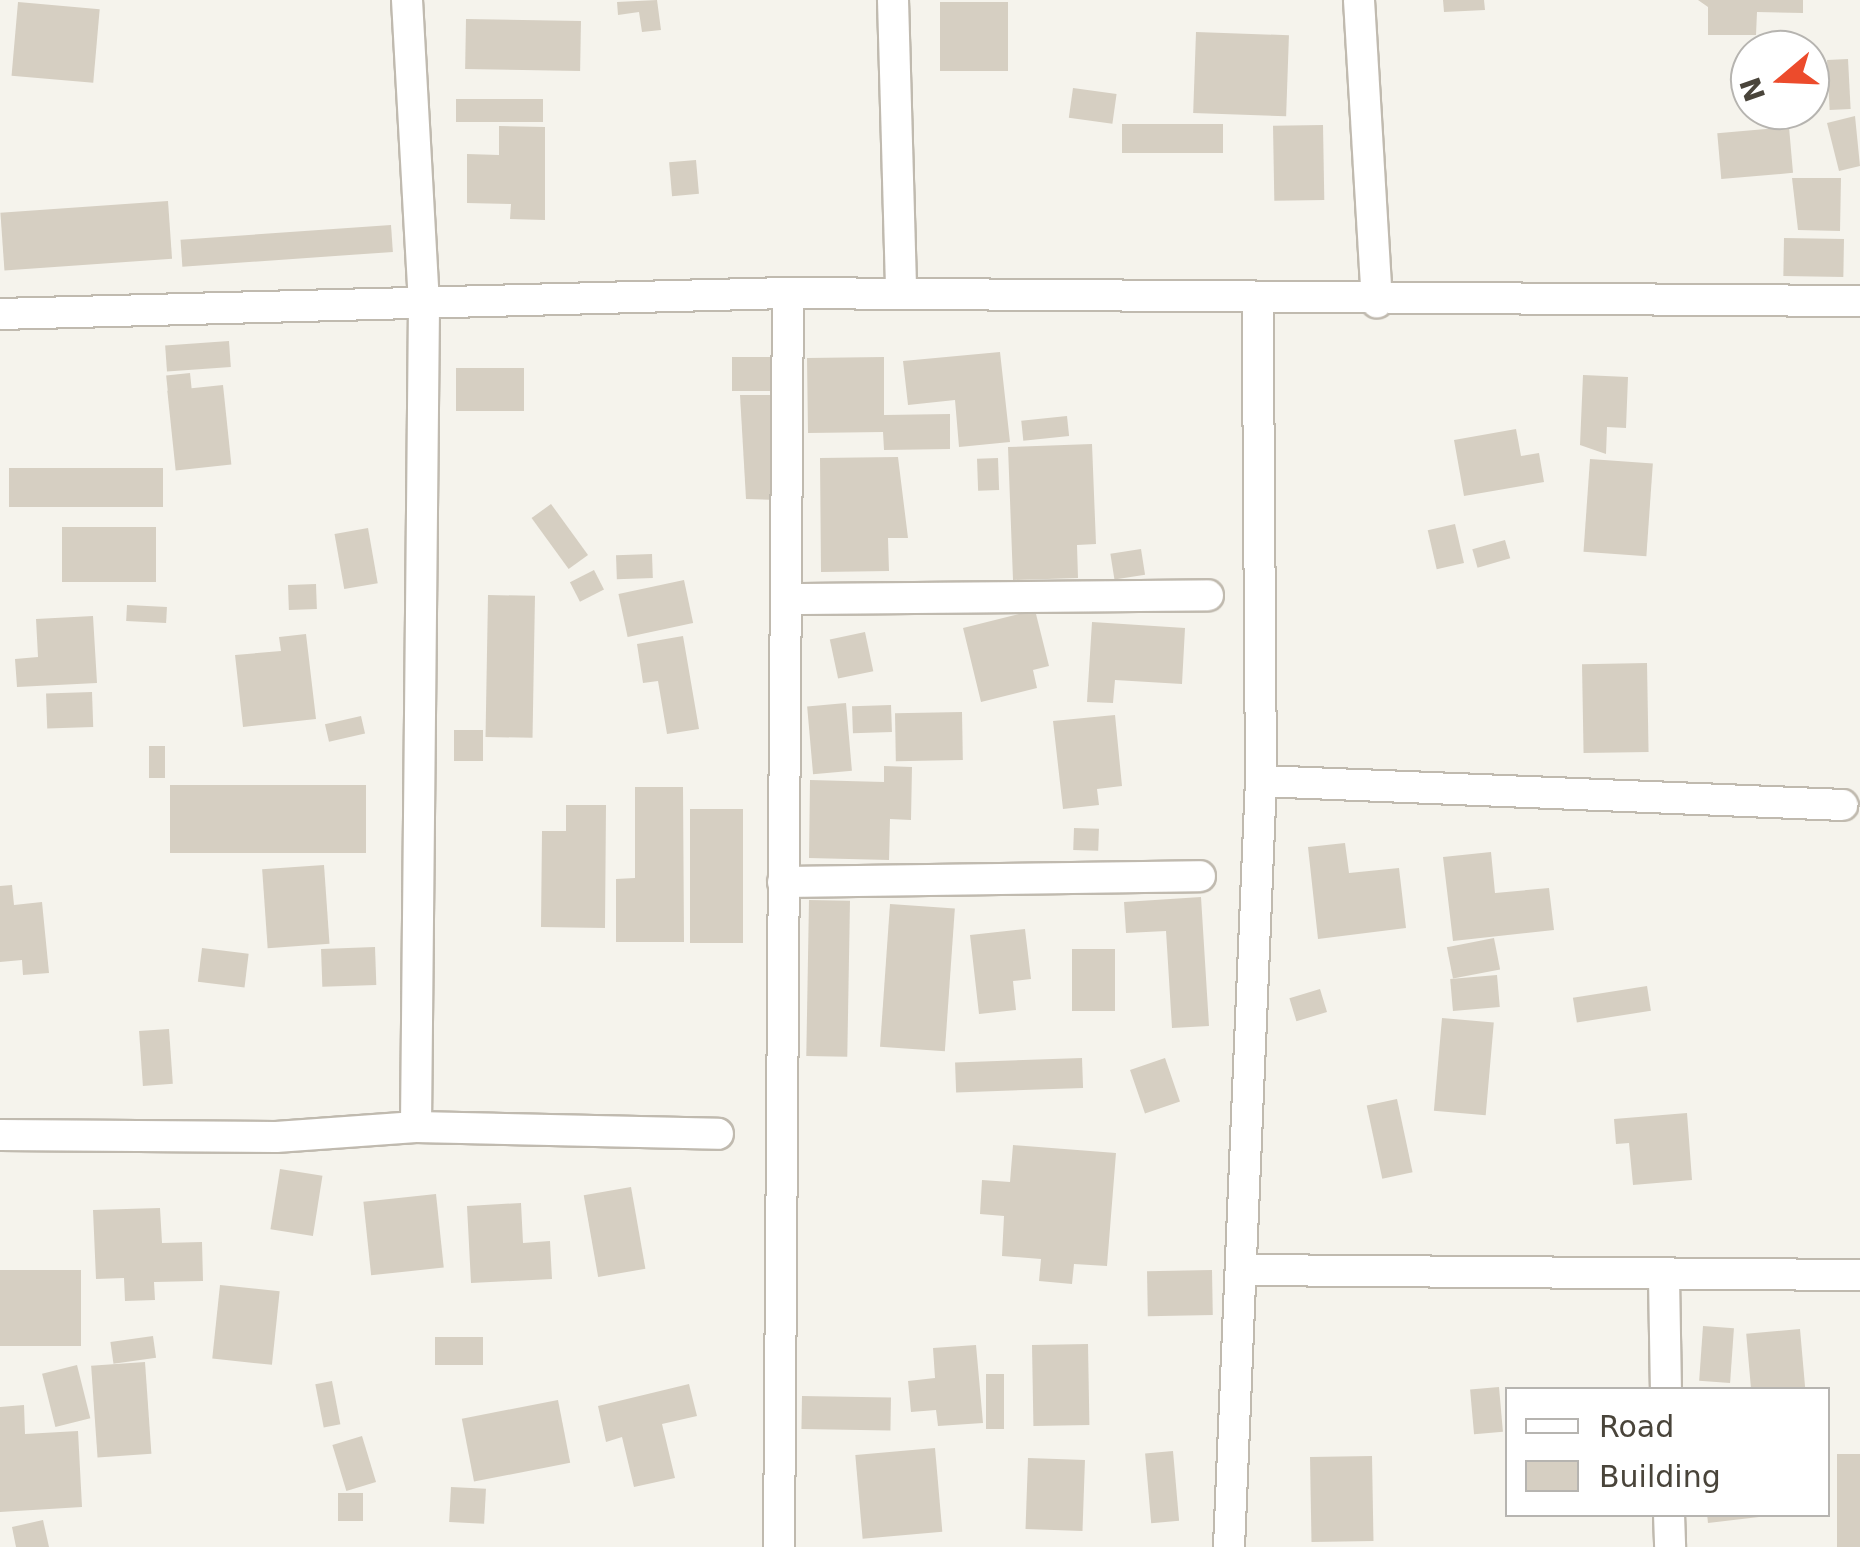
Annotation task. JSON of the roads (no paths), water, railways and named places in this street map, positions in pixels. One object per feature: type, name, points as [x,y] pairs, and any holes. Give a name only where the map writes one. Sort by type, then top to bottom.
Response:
[{"type":"street","points":[[407,0],[424,306],[416,1127]]},
{"type":"street","points":[[893,0],[901,293]]},
{"type":"street","points":[[1360,0],[1377,302]]},
{"type":"street","points":[[779,1547],[783,882],[789,599],[788,293]]},
{"type":"street","points":[[0,314],[424,306],[788,293],[1377,302],[1860,301]]},
{"type":"street","points":[[1230,1547],[1247,1270],[1261,781],[1258,298]]},
{"type":"street","points":[[789,599],[1208,595]]},
{"type":"street","points":[[1261,781],[1843,805]]},
{"type":"street","points":[[783,882],[1200,876]]},
{"type":"street","points":[[0,1136],[276,1137],[416,1127],[718,1134]]},
{"type":"street","points":[[1247,1270],[1664,1278],[1860,1275]]},
{"type":"street","points":[[1664,1278],[1666,1387]]},
{"type":"street","points":[[1669,1517],[1670,1547]]}]
